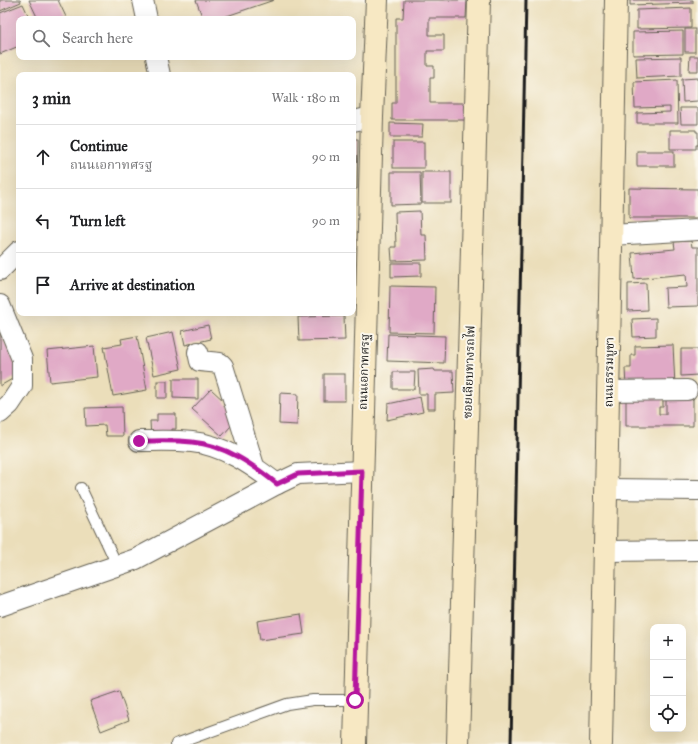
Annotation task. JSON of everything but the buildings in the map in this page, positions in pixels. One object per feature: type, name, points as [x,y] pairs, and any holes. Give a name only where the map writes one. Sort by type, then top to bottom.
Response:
[{"type":"main road","name":"ถนนเอกาทศรฐ","points":[[354,744],[362,471],[362,119],[377,0]]},
{"type":"main road","name":"ซอยเลียบทางรถไฟ","points":[[458,744],[479,0]]},
{"type":"main road","name":"ถนนธรรมบูชา","points":[[601,744],[616,0]]},
{"type":"street","points":[[157,60],[159,72]]},
{"type":"street","points":[[611,235],[698,230]]},
{"type":"street","points":[[0,270],[16,254]]},
{"type":"street","points":[[0,305],[22,359],[22,386],[10,404],[0,413]]},
{"type":"street","points":[[198,352],[200,361],[220,363],[223,366],[254,466]]},
{"type":"street","points":[[608,391],[687,390]]},
{"type":"street","points":[[139,441],[192,442],[211,446],[230,453],[254,466],[277,484]]},
{"type":"street","points":[[0,606],[136,559],[298,474],[362,471]]},
{"type":"street","points":[[606,489],[698,490]]},
{"type":"street","points":[[604,551],[698,550]]},
{"type":"lane","points":[[81,488],[116,565]]},
{"type":"lane","points":[[176,744],[288,704],[313,700],[355,700]]},
{"type":"railway","points":[[511,744],[526,0]]},
{"type":"route","points":[[139,441],[192,442],[211,446],[230,453],[254,466],[277,484],[298,474],[362,471],[355,700]]}]
